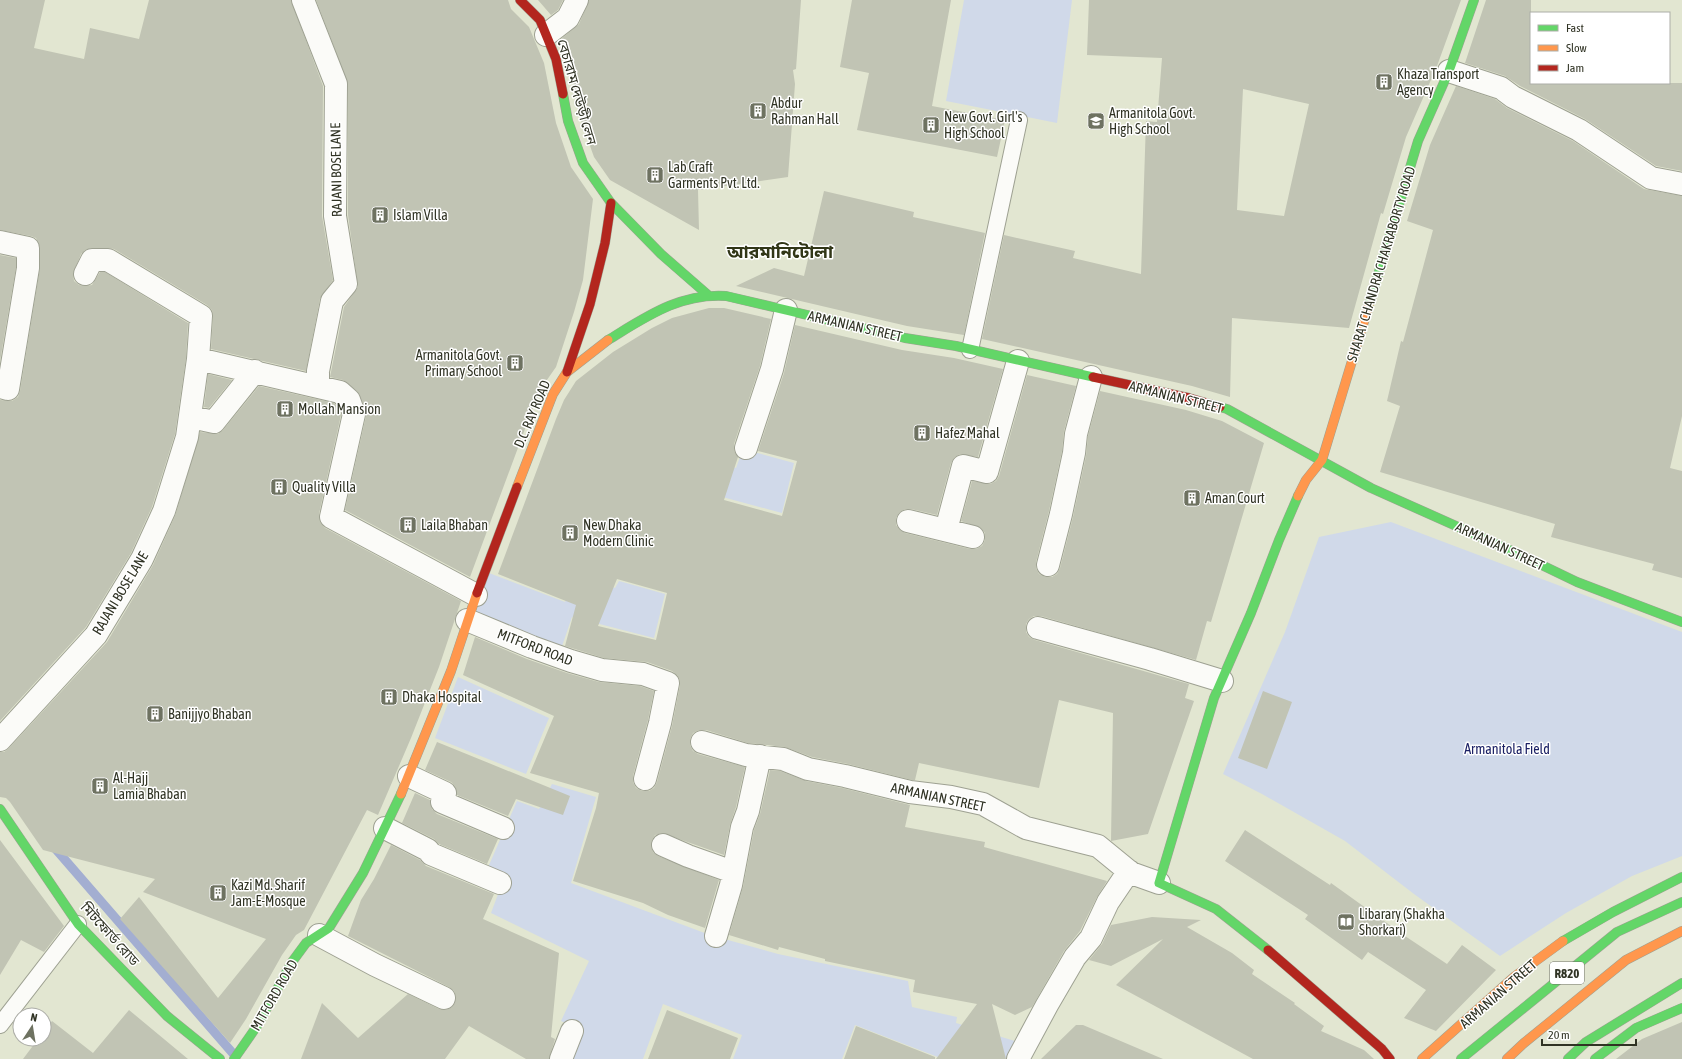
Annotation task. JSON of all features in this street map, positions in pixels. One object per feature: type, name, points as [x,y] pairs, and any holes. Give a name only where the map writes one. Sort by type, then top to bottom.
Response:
[{"type":"main road","name":"বেচারাম দেউড়ী লেন","points":[[520,0],[540,20],[556,59],[568,121],[583,163],[611,203],[661,254],[708,295]]},
{"type":"main road","name":"SHARAT CHANDRA CHAKRABORTY ROAD","points":[[1322,460],[1418,141],[1450,71],[1474,0]]},
{"type":"main road","points":[[567,372],[590,304],[605,243],[611,203]]},
{"type":"main road","name":"ARMANIAN STREET","points":[[708,295],[726,296],[905,338],[970,350],[1189,398],[1227,409],[1371,488],[1577,582],[1682,622]]},
{"type":"main road","name":"D.C. RAY ROAD","points":[[467,620],[544,414],[553,394],[567,372],[606,342],[646,317],[667,306],[708,295]]},
{"type":"main road","points":[[1159,884],[1214,698],[1251,613],[1279,540],[1301,489],[1306,480],[1322,460]]},
{"type":"main road","name":"MITFORD ROAD","points":[[234,1059],[257,1026],[292,962],[306,943],[329,928],[363,873],[409,776],[451,671],[467,620]]},
{"type":"main road","name":"মিটফোর্ড রোড","points":[[0,809],[78,924],[167,1016],[220,1059]]},
{"type":"main road","name":"ARMANIAN STREET","points":[[1422,1059],[1449,1038],[1495,994],[1546,953],[1619,908],[1682,877]]},
{"type":"main road","name":"ARMANIAN STREET","points":[[1159,884],[1216,909],[1328,1001],[1382,1049],[1390,1059]]},
{"type":"main road","name":"R820","points":[[1461,1059],[1617,932],[1682,902]]},
{"type":"main road","points":[[1508,1059],[1524,1043],[1626,960],[1682,931]]},
{"type":"main road","points":[[1568,1059],[1586,1042],[1682,983]]},
{"type":"main road","points":[[1595,1059],[1636,1028],[1682,1008]]},
{"type":"street","name":"RAJANI BOSE LANE","points":[[303,0],[336,84],[335,216],[346,284],[332,300],[318,371],[318,386]]},
{"type":"street","points":[[546,35],[568,18],[577,0]]},
{"type":"street","points":[[1450,71],[1501,88],[1513,97],[1579,130],[1651,178],[1682,184]]},
{"type":"street","points":[[0,242],[28,248],[28,268],[8,389],[0,387]]},
{"type":"street","name":"RAJANI BOSE LANE","points":[[0,740],[96,635],[138,566],[164,511],[187,437],[191,417],[201,316],[108,260],[92,260],[85,274]]},
{"type":"street","points":[[746,448],[772,369],[786,310]]},
{"type":"street","points":[[198,358],[340,392],[349,400],[354,414],[331,517],[476,595]]},
{"type":"street","points":[[946,530],[963,466],[987,472],[1018,361]]},
{"type":"street","points":[[191,417],[214,422],[255,371]]},
{"type":"street","points":[[1048,565],[1061,514],[1074,453],[1076,434],[1091,377]]},
{"type":"street","points":[[908,521],[973,537]]},
{"type":"street","name":"MITFORD ROAD","points":[[467,620],[532,647],[571,661],[602,670],[643,674],[668,683],[660,723],[645,780]]},
{"type":"street","points":[[1038,628],[1150,659],[1222,681]]},
{"type":"street","name":"ARMANIAN STREET","points":[[702,742],[746,754],[783,759],[808,769],[845,776],[910,792],[951,797],[983,804],[1026,828],[1098,846],[1128,871],[1159,884]]},
{"type":"street","points":[[716,936],[731,885],[742,827],[748,811],[760,756]]},
{"type":"street","points":[[409,776],[445,793],[442,802],[503,828]]},
{"type":"street","points":[[385,828],[428,850],[430,854],[500,882]]},
{"type":"street","points":[[663,845],[688,856],[733,872]]},
{"type":"street","points":[[1018,1059],[1075,957],[1091,938],[1108,902],[1128,871]]},
{"type":"street","points":[[319,935],[375,965],[444,998]]},
{"type":"street","points":[[561,1059],[572,1031]]},
{"type":"lane","points":[[970,350],[1019,120]]},
{"type":"lane","points":[[0,1024],[78,924]]},
{"type":"green space","points":[[964,0],[1072,0],[1057,123],[946,101]]},
{"type":"green space","points":[[743,449],[794,463],[782,513],[704,492],[713,460],[736,468]]},
{"type":"green space","name":"Armanitola Field","points":[[1391,522],[1682,632],[1682,856],[1632,876],[1566,913],[1500,956],[1414,894],[1345,841],[1262,794],[1223,774],[1285,632],[1319,537]]},
{"type":"green space","points":[[489,573],[565,602],[578,574],[615,588],[619,581],[665,594],[654,638],[572,617],[560,652],[473,619]]},
{"type":"green space","points":[[458,677],[549,718],[526,774],[435,738]]},
{"type":"green space","points":[[552,784],[596,797],[571,883],[710,935],[778,954],[908,981],[912,1007],[957,1017],[956,1023],[1021,1043],[1013,1059],[943,1059],[855,1025],[842,1059],[733,1059],[742,1035],[663,1004],[643,1059],[570,1059],[579,1029],[561,1021],[589,961],[491,913],[503,881],[486,872],[517,801],[539,809]]},
{"type":"building","points":[[0,0],[45,0],[34,48],[84,59],[90,28],[139,39],[149,0],[291,0],[323,86],[322,216],[333,280],[320,299],[306,371],[211,349],[213,316],[212,310],[207,305],[114,249],[92,248],[85,250],[81,254],[73,274],[74,281],[79,285],[92,285],[100,272],[105,272],[188,323],[186,358],[175,434],[152,507],[131,553],[86,627],[0,721],[0,400],[12,401],[18,397],[20,391],[40,268],[40,248],[36,238],[0,230]]},
{"type":"building","points":[[316,0],[508,0],[511,9],[529,27],[544,63],[556,123],[571,167],[593,199],[583,280],[574,312],[556,367],[542,387],[532,410],[470,577],[345,510],[366,416],[366,410],[357,391],[343,380],[330,377],[344,307],[358,287],[348,215],[348,84]]},
{"type":"building","points":[[538,0],[563,0],[558,10],[551,15]]},
{"type":"building","points":[[589,0],[801,0],[796,69],[793,70],[795,84],[788,177],[698,190],[699,230],[610,180],[594,157],[580,118],[568,56],[561,39],[579,24]]},
{"type":"building","points":[[852,0],[951,0],[932,106],[1005,120],[997,157],[857,130],[869,73],[840,67]]},
{"type":"building","points":[[1089,0],[1461,0],[1437,66],[1406,137],[1383,214],[1381,213],[1349,328],[1232,318],[1230,397],[1192,386],[982,339],[1004,235],[1075,251],[1073,258],[1141,274],[1146,121],[1157,122],[1162,58],[1087,55]],"holes":[[[1243,89],[1309,104],[1284,216],[1237,210]]]},
{"type":"building","points":[[1486,0],[1531,0],[1530,84],[1682,83],[1682,171],[1656,166],[1585,119],[1520,86],[1505,76],[1465,63]]},
{"type":"building","points":[[1456,86],[1495,99],[1507,108],[1573,141],[1644,189],[1682,196],[1682,416],[1670,468],[1682,471],[1682,578],[1652,570],[1654,564],[1551,537],[1555,524],[1380,472],[1400,406],[1387,401],[1401,341],[1403,342],[1433,230],[1407,221],[1430,145]]},
{"type":"building","points":[[824,191],[914,212],[913,217],[985,233],[964,335],[907,326],[736,286],[774,268],[804,276]]},
{"type":"building","points":[[0,255],[16,258],[16,267],[0,361]]},
{"type":"building","points":[[709,308],[724,308],[771,319],[760,366],[734,444],[734,451],[738,457],[724,500],[782,516],[797,461],[758,451],[784,373],[795,325],[902,350],[954,358],[1003,369],[978,457],[960,454],[954,458],[951,463],[937,515],[905,509],[899,513],[896,518],[896,525],[905,533],[970,549],[976,549],[982,546],[985,540],[985,533],[981,528],[961,521],[972,481],[990,484],[996,481],[999,476],[1027,375],[1076,386],[1064,431],[1062,451],[1036,562],[1036,568],[1039,574],[1045,577],[1052,577],[1057,574],[1060,568],[1086,456],[1088,436],[1100,391],[1186,410],[1222,421],[1264,443],[1211,622],[1207,621],[1196,660],[1041,616],[1034,616],[1029,619],[1026,624],[1026,632],[1029,637],[1035,640],[1189,684],[1185,698],[1194,701],[1148,834],[1111,841],[1113,713],[1059,700],[1039,788],[919,763],[915,780],[912,780],[848,764],[812,757],[785,747],[748,743],[706,730],[699,730],[693,733],[690,739],[690,745],[693,751],[698,754],[745,767],[724,855],[662,833],[655,835],[651,846],[653,852],[658,856],[719,880],[705,928],[668,915],[643,903],[573,881],[596,808],[599,793],[530,773],[554,716],[463,675],[475,637],[527,659],[567,673],[599,682],[640,686],[654,691],[633,776],[633,782],[636,788],[642,791],[649,791],[654,788],[657,782],[672,726],[680,685],[680,680],[677,675],[672,671],[647,662],[604,658],[565,646],[576,605],[498,574],[556,419],[564,400],[576,381],[613,352],[652,328],[672,318]],"holes":[[[617,579],[667,593],[656,640],[598,626]]]},
{"type":"building","points":[[208,374],[232,380],[209,408],[204,407]]},
{"type":"building","points":[[259,386],[334,403],[338,407],[341,415],[319,514],[320,522],[325,528],[461,601],[439,667],[378,815],[367,810],[304,930],[296,935],[282,955],[246,1019],[230,1043],[120,919],[139,897],[218,998],[266,939],[143,892],[155,879],[43,850],[10,802],[6,798],[0,797],[0,752],[4,752],[9,748],[107,642],[153,565],[175,516],[200,432],[218,434],[223,430]]},
{"type":"building","points":[[1263,691],[1292,702],[1267,769],[1238,758]]},
{"type":"building","points":[[437,742],[570,796],[563,815],[516,799],[508,816],[457,795],[455,786],[451,782],[425,770]]},
{"type":"building","points":[[770,770],[780,771],[806,781],[842,788],[910,805],[905,827],[985,842],[984,847],[1107,881],[1080,931],[1064,951],[1032,1007],[1015,1015],[992,1004],[1006,1059],[936,1059],[977,1004],[913,992],[915,980],[825,961],[825,959],[779,947],[778,950],[729,935],[743,887],[754,830],[760,814]]},
{"type":"building","points":[[415,793],[430,800],[432,809],[437,814],[498,839],[487,864],[439,844],[434,839],[402,823]]},
{"type":"building","points":[[1245,830],[1330,885],[1331,883],[1447,964],[1462,945],[1496,970],[1436,1031],[1404,1018],[1426,990],[1368,952],[1362,960],[1305,919],[1308,915],[1225,861]]},
{"type":"building","points":[[0,840],[64,926],[44,952],[21,940],[0,975]]},
{"type":"building","points":[[391,845],[420,860],[426,866],[494,894],[483,919],[559,953],[551,1037],[555,1039],[549,1059],[526,1059],[469,1026],[445,1059],[301,1059],[322,1003],[358,1038],[408,994],[439,1009],[445,1010],[451,1008],[455,1003],[456,997],[454,991],[449,987],[348,936],[361,900],[374,879]]},
{"type":"building","points":[[1152,917],[1201,920],[1187,927],[1232,953],[1254,970],[1252,974],[1295,1003],[1294,1004],[1324,1026],[1321,1031],[1364,1050],[1374,1059],[1253,1059],[1116,985],[1163,939],[1111,966],[1089,960],[1102,944],[1111,925]]},
{"type":"building","points":[[129,1010],[188,1059],[23,1059],[32,1047],[52,1047],[52,1021],[93,1053]]},
{"type":"building","points":[[667,1010],[738,1038],[730,1059],[648,1059]]},
{"type":"building","points":[[1682,1022],[1682,1059],[1616,1059],[1642,1039]]},
{"type":"building","points":[[1076,1025],[1083,1025],[1163,1059],[1041,1059]]},
{"type":"building","points":[[856,1026],[935,1057],[935,1059],[844,1059]]},
{"type":"waterway","points":[[53,846],[236,1057]]},
{"type":"traffic: fast","points":[[1369,305],[1418,141],[1449,71],[1474,0]]},
{"type":"traffic: fast","points":[[563,94],[568,121],[583,163],[611,203],[661,254],[708,295]]},
{"type":"traffic: fast","points":[[608,340],[664,308],[693,298],[726,296],[905,338],[956,346],[1093,377]]},
{"type":"traffic: fast","points":[[1220,407],[1227,409],[1371,488],[1521,555],[1577,582],[1682,622]]},
{"type":"traffic: fast","points":[[1268,950],[1216,909],[1159,883],[1214,698],[1251,613],[1279,540],[1298,496]]},
{"type":"traffic: fast","points":[[234,1059],[257,1026],[292,962],[306,943],[329,928],[363,873],[401,794]]},
{"type":"traffic: fast","points":[[0,809],[78,924],[167,1016],[220,1059]]},
{"type":"traffic: fast","points":[[1563,941],[1613,912],[1682,877]]},
{"type":"traffic: fast","points":[[1461,1059],[1617,932],[1682,902]]},
{"type":"traffic: fast","points":[[1568,1059],[1586,1042],[1682,983]]},
{"type":"traffic: fast","points":[[1595,1059],[1636,1028],[1682,1008]]},
{"type":"traffic: slow","points":[[1298,496],[1306,480],[1322,460],[1369,305]]},
{"type":"traffic: slow","points":[[517,487],[553,394],[567,372],[608,340]]},
{"type":"traffic: slow","points":[[401,794],[451,671],[477,593]]},
{"type":"traffic: slow","points":[[1507,1059],[1524,1043],[1626,960],[1682,931]]},
{"type":"traffic: slow","points":[[1422,1059],[1514,977],[1563,941]]},
{"type":"traffic: jam","points":[[520,0],[540,20],[556,59],[563,94]]},
{"type":"traffic: jam","points":[[567,372],[590,304],[605,243],[611,203]]},
{"type":"traffic: jam","points":[[1093,377],[1189,398],[1220,407]]},
{"type":"traffic: jam","points":[[477,593],[517,487]]},
{"type":"traffic: jam","points":[[1268,950],[1382,1049],[1390,1059]]},
{"type":"place","name":"Khaza Transport Agency","points":[[1384,82]]},
{"type":"place","name":"Abdur Rahman Hall","points":[[758,111]]},
{"type":"place","name":"Armanitola Govt. High School","points":[[1096,121]]},
{"type":"place","name":"New Govt. Girl's High School","points":[[931,125]]},
{"type":"place","name":"Lab Craft Garments Pvt. Ltd.","points":[[655,175]]},
{"type":"place","name":"Islam Villa","points":[[380,215]]},
{"type":"place","name":"Armanitola Govt. Primary School","points":[[515,363]]},
{"type":"place","name":"Mollah Mansion","points":[[285,409]]},
{"type":"place","name":"Hafez Mahal","points":[[922,433]]},
{"type":"place","name":"Quality Villa","points":[[279,487]]},
{"type":"place","name":"Aman Court","points":[[1192,498]]},
{"type":"place","name":"Laila Bhaban","points":[[408,525]]},
{"type":"place","name":"New Dhaka Modern Clinic","points":[[570,533]]},
{"type":"place","name":"Dhaka Hospital","points":[[389,697]]},
{"type":"place","name":"Banijjyo Bhaban","points":[[155,714]]},
{"type":"place","name":"Al-Hajj Lamia Bhaban","points":[[100,786]]},
{"type":"place","name":"Kazi Md. Sharif Jam-E-Mosque","points":[[218,893]]},
{"type":"place","name":"Libarary (Shakha Shorkari)","points":[[1346,922]]},
{"type":"district","name":"আরমানিটোলা","points":[[780,251]]}]
